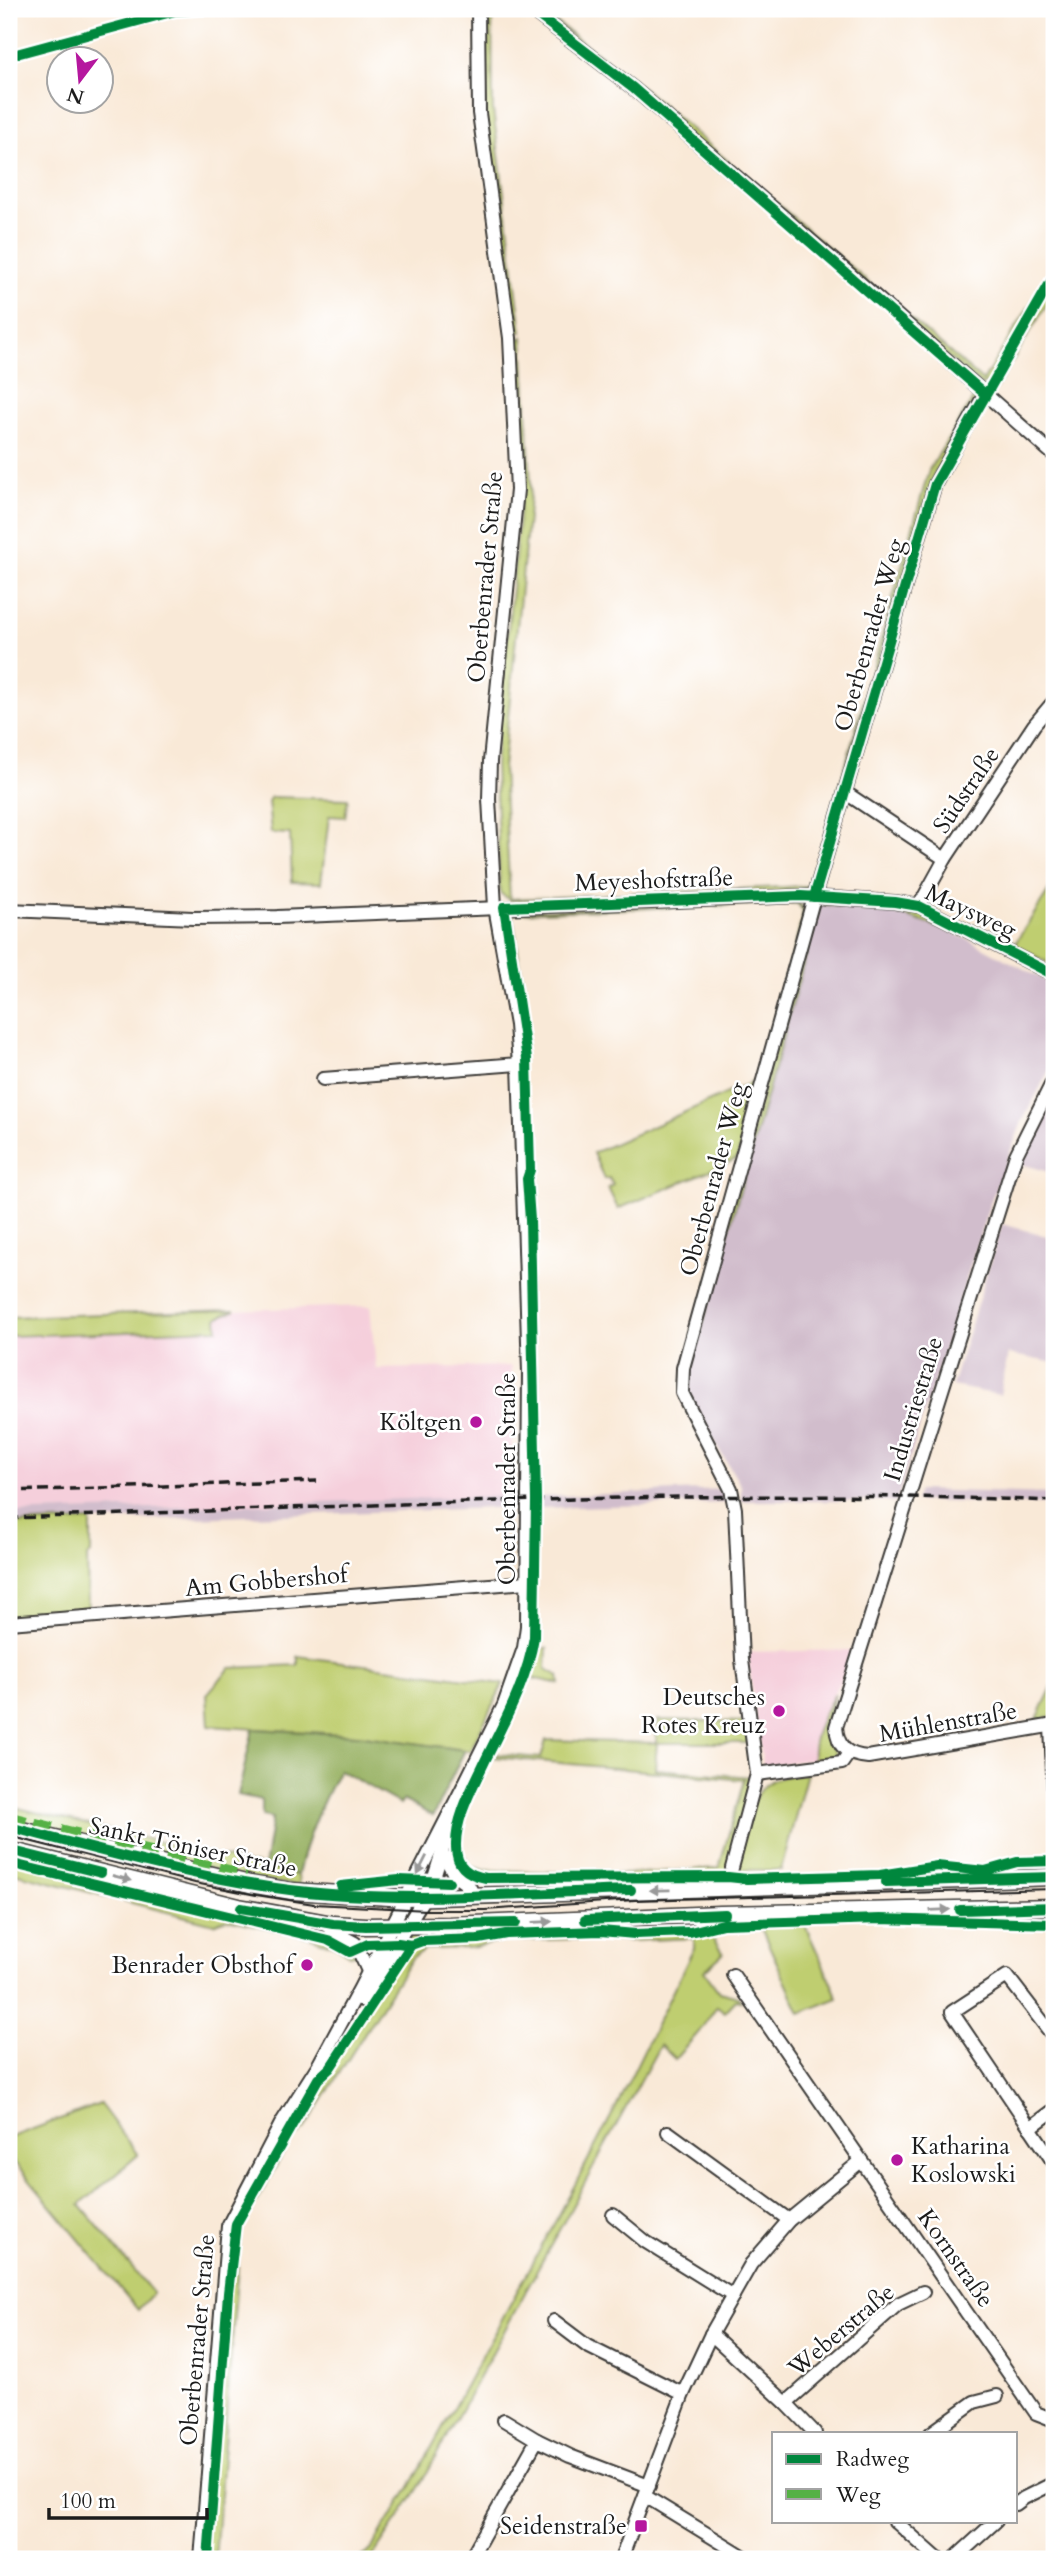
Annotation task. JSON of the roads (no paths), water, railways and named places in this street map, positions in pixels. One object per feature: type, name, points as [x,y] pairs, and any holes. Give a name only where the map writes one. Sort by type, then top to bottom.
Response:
[{"type":"main road","name":"Sankt Töniser Straße","points":[[9,1827],[250,1884],[292,1891],[406,1898],[1054,1877]]},
{"type":"main road","name":"Sankt Töniser Straße","points":[[9,1850],[239,1907],[326,1922],[399,1927],[723,1914],[1054,1907]]},
{"type":"street","name":"Oberbenrader Straße","points":[[319,2064],[339,2038],[399,1927],[406,1898],[504,1705],[519,1668],[527,1626],[529,1372],[519,1064],[516,1025],[495,907],[489,799],[490,761],[517,490],[510,338],[479,113],[478,9]]},
{"type":"street","points":[[530,9],[633,88],[1054,455]]},
{"type":"street","name":"Oberbenrader Weg","points":[[732,1868],[757,1774],[742,1660],[736,1519],[733,1495],[682,1393],[681,1385],[690,1344],[935,484],[985,394]]},
{"type":"street","name":"Südstraße","points":[[919,906],[945,859],[1034,725],[1054,701]]},
{"type":"street","points":[[848,794],[945,859]]},
{"type":"street","name":"Meyeshofstraße","points":[[9,910],[193,918],[276,917],[700,898],[819,897]]},
{"type":"street","name":"Maysweg","points":[[819,897],[919,906],[1054,975]]},
{"type":"street","points":[[323,1079],[519,1064]]},
{"type":"street","name":"Industriestraße","points":[[849,1753],[837,1740],[836,1727],[1016,1155],[1054,1079]]},
{"type":"street","name":"Am Gobbershof","points":[[9,1623],[527,1582]]},
{"type":"street","points":[[1053,1725],[1054,1797]]},
{"type":"street","name":"Mühlenstraße","points":[[849,1753],[868,1757],[1053,1725]]},
{"type":"street","points":[[757,1774],[842,1762],[849,1753]]},
{"type":"street","name":"Oberbenrader Straße","points":[[201,2559],[228,2226],[282,2122],[319,2064],[368,1971],[399,1927],[424,1898],[462,1789]]},
{"type":"street","points":[[442,1852],[455,1876],[469,1886],[474,1896]]},
{"type":"street","points":[[326,1922],[334,1931],[355,1943],[368,1971]]},
{"type":"street","name":"Kornstraße","points":[[733,1975],[1036,2413],[1054,2420]]},
{"type":"street","points":[[1054,2037],[1007,1976],[952,2012],[1054,2163]]},
{"type":"street","points":[[1030,2128],[1054,2110]]},
{"type":"street","points":[[668,2132],[789,2220]]},
{"type":"street","points":[[621,2559],[683,2394],[711,2334],[751,2264],[789,2220],[861,2161]]},
{"type":"street","points":[[613,2215],[646,2242],[733,2296]]},
{"type":"street","name":"Weberstraße","points":[[786,2403],[898,2304],[923,2292]]},
{"type":"street","points":[[554,2321],[587,2346],[683,2394]]},
{"type":"street","name":"Weberstraße","points":[[711,2334],[814,2432]]},
{"type":"street","points":[[932,2432],[974,2402],[997,2396]]},
{"type":"street","points":[[504,2420],[537,2440],[647,2491],[748,2559]]},
{"type":"street","points":[[475,2550],[537,2440]]},
{"type":"street","points":[[1018,2502],[1054,2483]]},
{"type":"street","points":[[896,2522],[938,2559]]},
{"type":"street","points":[[954,2559],[995,2522]]},
{"type":"tram line","points":[[9,1836],[195,1883],[256,1895],[314,1904],[427,1910],[485,1910],[635,1900],[1054,1889]]},
{"type":"railway","points":[[9,1491],[317,1481]]},
{"type":"railway","points":[[9,1518],[662,1497],[923,1497],[1054,1501]]},
{"type":"place","name":"Költgen","points":[[476,1422]]},
{"type":"place","name":"Deutsches Rotes Kreuz","points":[[779,1711]]},
{"type":"place","name":"Benrader Obsthof","points":[[307,1965]]},
{"type":"place","name":"Katharina Koslowski","points":[[897,2160]]},
{"type":"place","name":"Seidenstraße","points":[[641,2526]]}]
